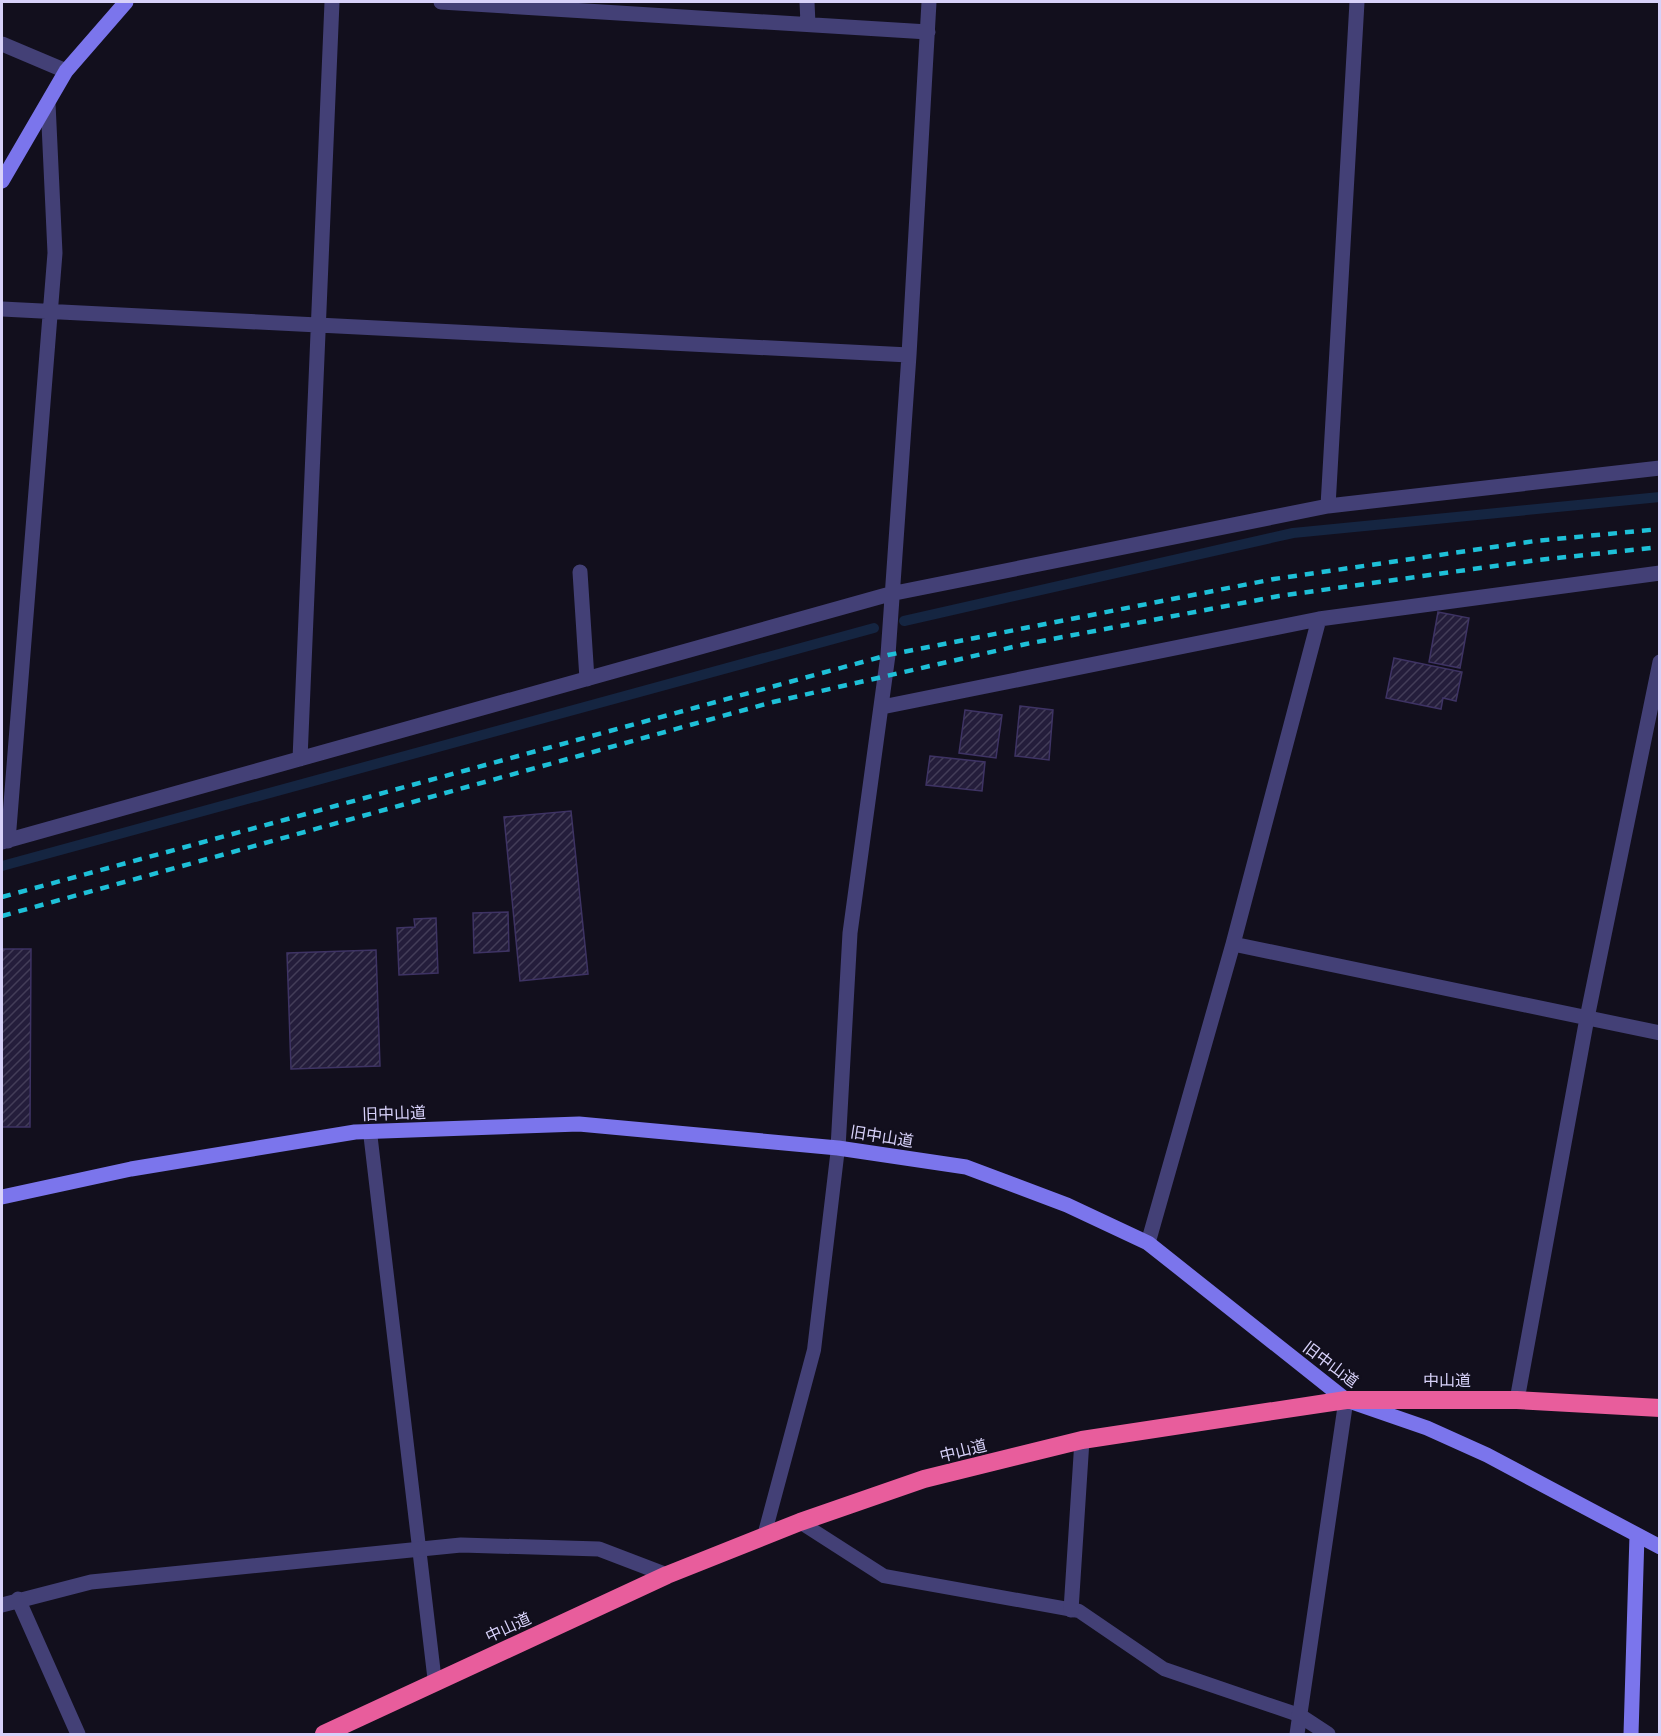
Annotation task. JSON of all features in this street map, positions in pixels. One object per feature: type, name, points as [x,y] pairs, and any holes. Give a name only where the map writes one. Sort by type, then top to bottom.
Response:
[{"type":"highway","name":"中山道","points":[[328,1734],[668,1575],[764,1536],[924,1479],[1082,1440],[1346,1400],[1517,1400],[1659,1408]]},
{"type":"street","points":[[2,182],[66,72],[126,2]]},
{"type":"street","points":[[300,759],[332,2]]},
{"type":"street","points":[[441,2],[928,32]]},
{"type":"street","points":[[807,2],[808,24]]},
{"type":"street","points":[[838,1148],[850,933],[882,707],[909,355],[929,2]]},
{"type":"street","points":[[1328,506],[1357,2]]},
{"type":"street","points":[[2,44],[66,72]]},
{"type":"street","points":[[48,103],[55,253],[4,842],[890,594],[1328,506],[1659,468]]},
{"type":"street","points":[[2,309],[909,355]]},
{"type":"street","points":[[580,572],[587,679]]},
{"type":"street","points":[[882,707],[1319,619],[1659,573]]},
{"type":"street","points":[[1148,1243],[1233,944],[1319,619]]},
{"type":"street","points":[[1517,1400],[1587,1018],[1659,671]]},
{"type":"street","points":[[1233,944],[1659,1033]]},
{"type":"street","name":"旧中山道","points":[[2,1197],[131,1169],[370,1132],[579,1124],[838,1148],[966,1167],[1067,1205],[1148,1243],[1346,1400],[1427,1428],[1487,1455],[1659,1546]]},
{"type":"street","points":[[1297,1734],[1346,1400]]},
{"type":"street","points":[[1071,1610],[1082,1440]]},
{"type":"street","points":[[1631,1734],[1637,1535]]},
{"type":"street","points":[[2,1605],[18,1599],[91,1582],[461,1545],[598,1549],[668,1575]]},
{"type":"street","points":[[18,1599],[78,1734]]},
{"type":"street","points":[[1299,1715],[1328,1734]]},
{"type":"lane","points":[[370,1132],[417,1549],[435,1683]]},
{"type":"lane","points":[[764,1536],[814,1350],[838,1148]]},
{"type":"lane","points":[[800,1522],[884,1576],[1079,1611],[1164,1669],[1299,1715]]},
{"type":"building","points":[[1438,612],[1469,618],[1460,668],[1429,662]]},
{"type":"building","points":[[1394,658],[1462,672],[1456,701],[1443,698],[1441,709],[1386,698]]},
{"type":"building","points":[[1020,706],[1053,710],[1049,760],[1015,756]]},
{"type":"building","points":[[965,710],[1002,715],[996,758],[959,753]]},
{"type":"building","points":[[930,756],[985,762],[982,791],[926,785]]},
{"type":"building","points":[[571,811],[588,974],[520,981],[504,817]]},
{"type":"building","points":[[508,912],[509,951],[474,953],[473,913]]},
{"type":"building","points":[[436,918],[438,973],[399,975],[397,928],[415,927],[414,919]]},
{"type":"building","points":[[2,949],[31,949],[30,1127],[2,1127]]},
{"type":"building","points":[[376,950],[380,1066],[291,1069],[287,953]]},
{"type":"waterway","points":[[904,621],[1293,533],[1660,497]]},
{"type":"waterway","points":[[2,866],[874,628]]},
{"type":"railway","points":[[2,897],[888,655],[1274,579],[1535,541],[1660,529]]},
{"type":"railway","points":[[2,916],[773,702],[1026,644],[1279,596],[1538,560],[1660,547]]}]
